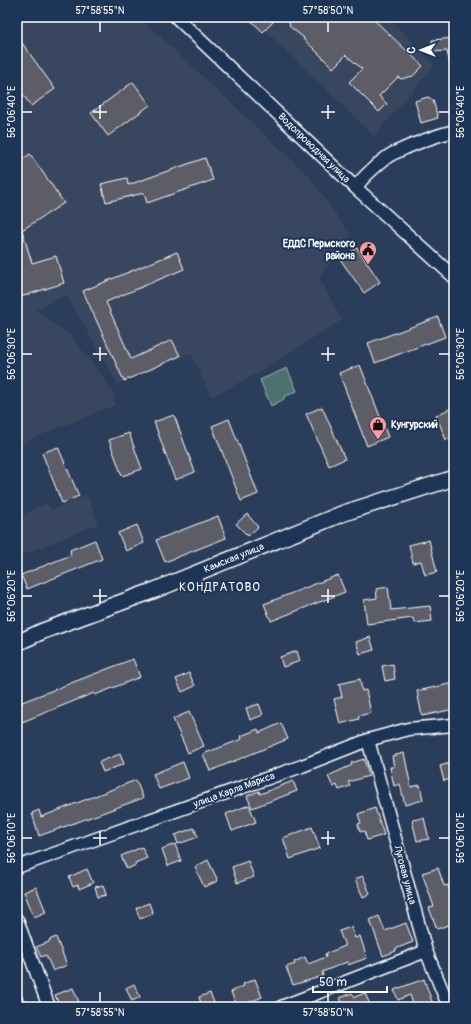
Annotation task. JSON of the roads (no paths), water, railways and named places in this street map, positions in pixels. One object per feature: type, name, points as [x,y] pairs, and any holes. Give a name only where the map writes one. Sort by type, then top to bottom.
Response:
[{"type":"street","name":"Водопроводная улица","points":[[176,17],[356,188],[454,277]]},
{"type":"street","points":[[356,188],[359,182],[391,155],[442,134],[454,131]]},
{"type":"street","name":"Камская улица","points":[[17,643],[43,631],[155,590],[344,513],[454,478]]},
{"type":"street","name":"улица Карла Маркса","points":[[17,867],[302,766],[368,740],[408,729],[454,725]]},
{"type":"street","name":"Луговая улица","points":[[368,740],[426,951],[449,1007]]},
{"type":"street","points":[[17,920],[49,1007]]},
{"type":"street","points":[[280,1007],[426,951]]},
{"type":"place","name":"ЕДДС Пермского района","points":[[368,265]]},
{"type":"place","name":"Кунгурский","points":[[378,440]]},
{"type":"district","name":"КОНДРАТОВО","points":[[220,587]]}]
